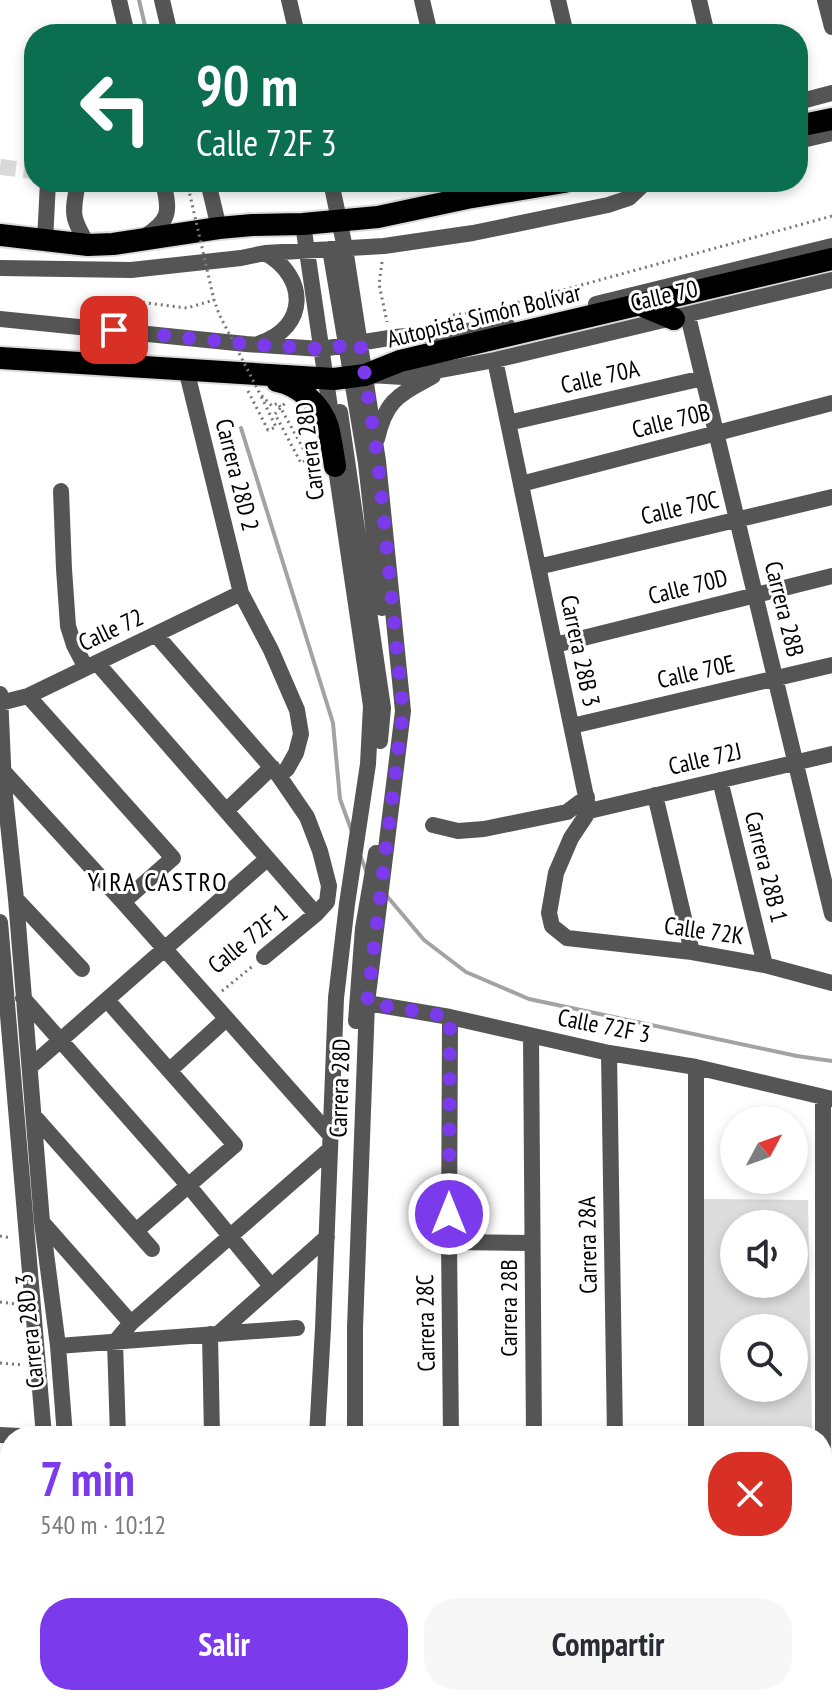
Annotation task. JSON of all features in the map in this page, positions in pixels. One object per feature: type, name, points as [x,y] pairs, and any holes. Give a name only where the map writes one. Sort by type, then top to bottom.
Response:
[{"type":"highway","points":[[808,124],[832,119]]},
{"type":"highway","points":[[0,235],[88,245],[135,242],[219,228],[378,217],[459,192]]},
{"type":"highway","name":"Autopista Simón Bolívar","points":[[0,358],[241,374],[344,377],[832,259]]},
{"type":"highway","points":[[641,305],[681,318]]},
{"type":"highway","points":[[241,374],[287,383],[306,396],[322,414],[327,425],[335,466]]},
{"type":"street","points":[[119,0],[125,24]]},
{"type":"street","points":[[162,0],[168,24]]},
{"type":"street","points":[[289,0],[295,24]]},
{"type":"street","points":[[422,0],[428,24]]},
{"type":"street","points":[[558,0],[564,24]]},
{"type":"street","points":[[699,0],[705,24]]},
{"type":"street","points":[[825,0],[832,27]]},
{"type":"street","points":[[808,99],[832,93]]},
{"type":"street","points":[[808,139],[832,133]]},
{"type":"street","points":[[45,241],[47,192]]},
{"type":"street","points":[[76,192],[73,211],[75,224],[88,245]]},
{"type":"street","points":[[135,242],[162,224],[167,215],[166,192]]},
{"type":"street","points":[[210,192],[219,228]]},
{"type":"street","points":[[333,192],[340,221]]},
{"type":"street","points":[[0,268],[131,270],[265,253],[384,246],[473,233],[608,205],[629,198],[635,192]]},
{"type":"street","name":"Carrera 28D","points":[[340,221],[337,249],[339,346],[344,377],[378,461],[403,711],[388,803],[367,1003],[355,1328],[355,1426]]},
{"type":"street","name":"Carrera 28D","points":[[303,224],[307,250],[339,346]]},
{"type":"street","points":[[0,319],[246,344],[339,346],[395,337],[490,329],[832,246]]},
{"type":"street","points":[[246,344],[261,343],[275,337],[286,327],[297,300],[289,272],[279,261],[265,253]]},
{"type":"street","name":"Calle 70","points":[[344,377],[403,377],[441,371],[681,318],[832,280]]},
{"type":"street","name":"Carrera 28B","points":[[681,318],[703,378],[832,914]]},
{"type":"street","points":[[339,346],[366,463],[393,709],[388,803],[355,916],[345,1426]]},
{"type":"street","name":"Carrera 28B 3","points":[[495,360],[588,804]]},
{"type":"street","name":"Carrera 28D 2","points":[[186,369],[241,593],[271,650],[297,710],[301,734],[296,753],[287,769],[276,771],[226,811]]},
{"type":"street","points":[[378,461],[377,438],[383,416],[394,399],[441,371]]},
{"type":"street","points":[[327,1426],[345,1000],[377,780],[383,708],[342,423],[344,377]]},
{"type":"street","name":"Carrera 28D","points":[[318,1426],[336,998],[355,916],[371,706],[335,466],[333,425],[344,377]]},
{"type":"street","name":"Calle 70A","points":[[508,423],[703,378]]},
{"type":"street","name":"Calle 70B","points":[[521,484],[832,403]]},
{"type":"street","points":[[61,491],[68,626],[74,645],[316,914],[327,902],[329,886],[307,817],[276,771],[157,636]]},
{"type":"street","name":"Calle 70C","points":[[538,567],[832,497]]},
{"type":"street","name":"Calle 70D","points":[[555,645],[832,576]]},
{"type":"street","name":"Calle 72","points":[[0,703],[28,696],[241,593]]},
{"type":"street","name":"Calle 70E","points":[[572,726],[832,665]]},
{"type":"street","name":"Carrera 28D 3","points":[[0,694],[3,781],[16,899],[42,1222],[58,1346],[64,1426]]},
{"type":"street","points":[[28,696],[173,858],[123,902]]},
{"type":"street","name":"Calle 72J","points":[[433,825],[458,831],[484,829],[567,812],[588,804],[655,795],[832,754]]},
{"type":"street","name":"Carrera 28B 1","points":[[720,780],[765,965]]},
{"type":"street","points":[[3,781],[123,902],[330,1142],[131,1323],[115,1342],[118,1426]]},
{"type":"street","points":[[655,795],[692,952]]},
{"type":"street","name":"Calle 72K","points":[[588,804],[556,873],[549,913],[552,926],[567,938],[692,952],[765,965],[832,983]]},
{"type":"street","points":[[30,1067],[267,859]]},
{"type":"street","points":[[16,899],[82,969]]},
{"type":"street","name":"Calle 72F 1","points":[[264,957],[316,914]]},
{"type":"street","name":"Carrera 28D 3","points":[[0,922],[43,1426]]},
{"type":"street","points":[[23,998],[188,1185],[271,1286]]},
{"type":"street","points":[[107,1000],[235,1145],[136,1231]]},
{"type":"street","name":"Calle 72F 3","points":[[367,1003],[450,1017],[609,1053],[696,1067],[827,1098]]},
{"type":"street","name":"Carrera 28C","points":[[450,1017],[451,1426]]},
{"type":"street","points":[[170,1070],[226,1019]]},
{"type":"street","name":"Carrera 28B","points":[[531,1036],[534,1426]]},
{"type":"street","name":"Carrera 28A","points":[[609,1053],[615,1426]]},
{"type":"street","points":[[696,1067],[696,1426]]},
{"type":"street","points":[[822,1426],[827,1098]]},
{"type":"street","points":[[34,1116],[152,1249]]},
{"type":"street","points":[[42,1222],[131,1323]]},
{"type":"street","points":[[212,1426],[214,1334],[327,1237]]},
{"type":"street","points":[[449,1242],[532,1243]]},
{"type":"street","points":[[58,1346],[297,1328]]},
{"type":"path","points":[[189,192],[219,314],[276,427],[268,430],[256,403]]},
{"type":"path","points":[[444,316],[487,311],[832,216]]},
{"type":"path","points":[[384,246],[379,284],[387,323],[395,337]]},
{"type":"path","points":[[131,301],[187,308],[214,300]]},
{"type":"path","points":[[260,394],[272,406],[278,403],[309,459],[301,463],[275,414],[287,400]]},
{"type":"path","name":"Calle 72F 1","points":[[210,1001],[264,957]]},
{"type":"path","points":[[0,1363],[38,1366]]},
{"type":"shaded area","points":[[703,1199],[808,1200],[812,1426],[704,1426]]},
{"type":"waterway","points":[[139,0],[145,24]]},
{"type":"waterway","points":[[241,428],[333,723],[340,799],[352,832]]},
{"type":"waterway","points":[[360,855],[367,873]]},
{"type":"waterway","points":[[386,895],[424,940],[466,972],[529,999],[832,1061]]},
{"type":"tunnel","points":[[0,167],[24,170]]},
{"type":"district","name":"YIRA CASTRO","points":[[158,882]]},
{"type":"route","points":[[114,330],[322,349],[360,343],[378,461],[403,711],[367,1003],[450,1017],[449,1214]]}]
